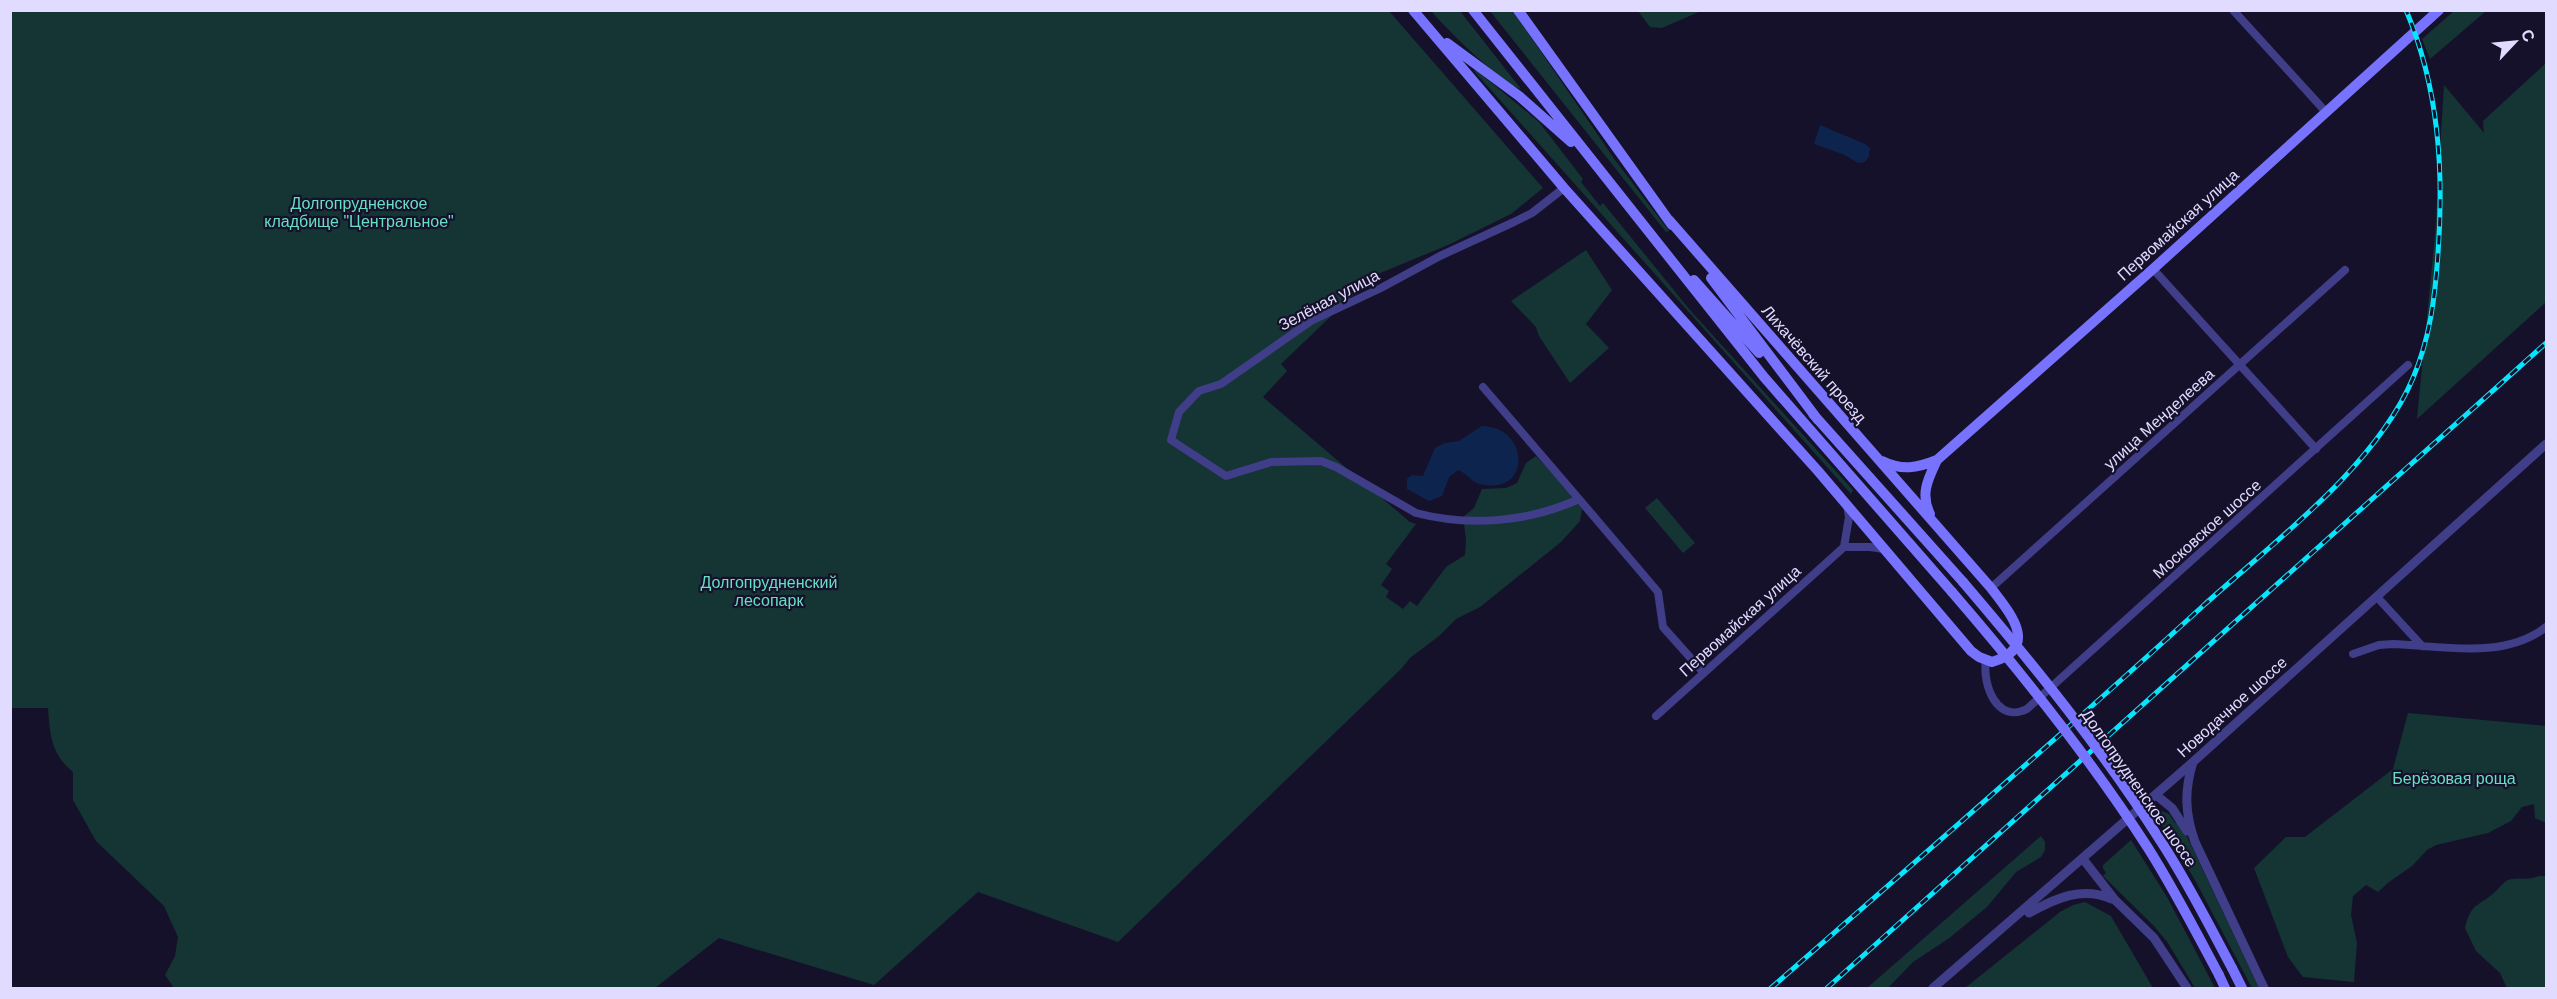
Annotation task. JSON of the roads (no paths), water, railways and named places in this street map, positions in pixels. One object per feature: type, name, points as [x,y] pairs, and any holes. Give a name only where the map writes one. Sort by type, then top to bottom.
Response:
[{"type":"main road","points":[[1413,10],[1564,188],[1847,503],[1971,651],[1986,660],[2000,659],[2018,641],[2019,630],[1991,588],[1938,527],[1925,500],[1925,489],[1937,460]]},
{"type":"main road","name":"Лихачёвский проезд","points":[[1473,10],[1726,331],[1850,477]]},
{"type":"main road","name":"Лихачёвский проезд","points":[[1518,10],[1669,220],[1818,420]]},
{"type":"main road","name":"Первомайская улица","points":[[1937,460],[2153,269],[2439,10]]},
{"type":"main road","points":[[1430,31],[1519,96],[1594,162]]},
{"type":"main road","name":"Лихачёвский проезд","points":[[1635,213],[1963,582]]},
{"type":"main road","name":"Лихачёвский проезд","points":[[1669,220],[1938,527]]},
{"type":"main road","points":[[1876,458],[1890,465],[1908,468],[1937,460]]},
{"type":"main road","name":"Долгопрудненское шоссе","points":[[1850,477],[1952,592],[2015,668],[2109,791],[2164,875],[2225,988]]},
{"type":"main road","name":"Долгопрудненское шоссе","points":[[1963,582],[2059,699],[2121,782],[2182,876],[2242,988]]},
{"type":"street","points":[[2233,10],[2325,111]]},
{"type":"street","name":"Зелёная улица","points":[[1564,188],[1532,213],[1515,222],[1440,256],[1381,288],[1311,321],[1221,384],[1199,391],[1179,412],[1171,440],[1226,476],[1271,462],[1321,462],[1336,467],[1416,513],[1430,517],[1463,521],[1492,521],[1555,510],[1579,499]]},
{"type":"street","points":[[2153,269],[2316,449]]},
{"type":"street","name":"улица Менделеева","points":[[1991,588],[2344,270]]},
{"type":"street","name":"Московское шоссе","points":[[1986,660],[1986,678],[1996,701],[2003,710],[2011,714],[2022,711],[2408,365]]},
{"type":"street","points":[[1483,387],[1658,591],[1663,627],[1704,673]]},
{"type":"street","name":"Новодачное шоссе","points":[[1933,988],[2014,921],[2547,444]]},
{"type":"street","points":[[1847,503],[1849,517],[1844,548],[1870,547],[1886,550]]},
{"type":"street","name":"Первомайская улица","points":[[1656,716],[1844,548]]},
{"type":"street","points":[[2377,597],[2422,646]]},
{"type":"street","points":[[2352,654],[2379,645],[2504,647],[2530,638],[2547,627]]},
{"type":"street","points":[[2193,762],[2186,806],[2195,842]]},
{"type":"street","points":[[2156,795],[2172,808],[2195,842],[2264,988]]},
{"type":"street","points":[[2083,859],[2115,900],[2154,938],[2187,988]]},
{"type":"street","points":[[2014,921],[2068,895],[2099,893],[2115,900]]},
{"type":"water","points":[[1820,125],[1870,148],[1865,162],[1858,163],[1845,155],[1814,144]]},
{"type":"water","points":[[1482,426],[1498,429],[1510,438],[1517,449],[1518,461],[1515,473],[1508,481],[1495,485],[1477,483],[1458,470],[1449,477],[1442,496],[1429,501],[1407,489],[1407,479],[1412,475],[1423,476],[1435,448],[1445,443],[1459,441]]},
{"type":"railway","points":[[1771,988],[2292,528],[2349,472],[2375,442],[2396,410],[2413,378],[2428,333],[2435,286],[2440,223],[2437,130],[2426,69],[2406,10]]},
{"type":"railway","points":[[1827,988],[2546,343]]},
{"type":"park label","name":"Долгопрудненское кладбище \"Центральное\"","points":[[359,212]]},
{"type":"park label","name":"Долгопрудненский лесопарк","points":[[769,591]]},
{"type":"park label","name":"Берёзовая роща","points":[[2454,778]]}]
